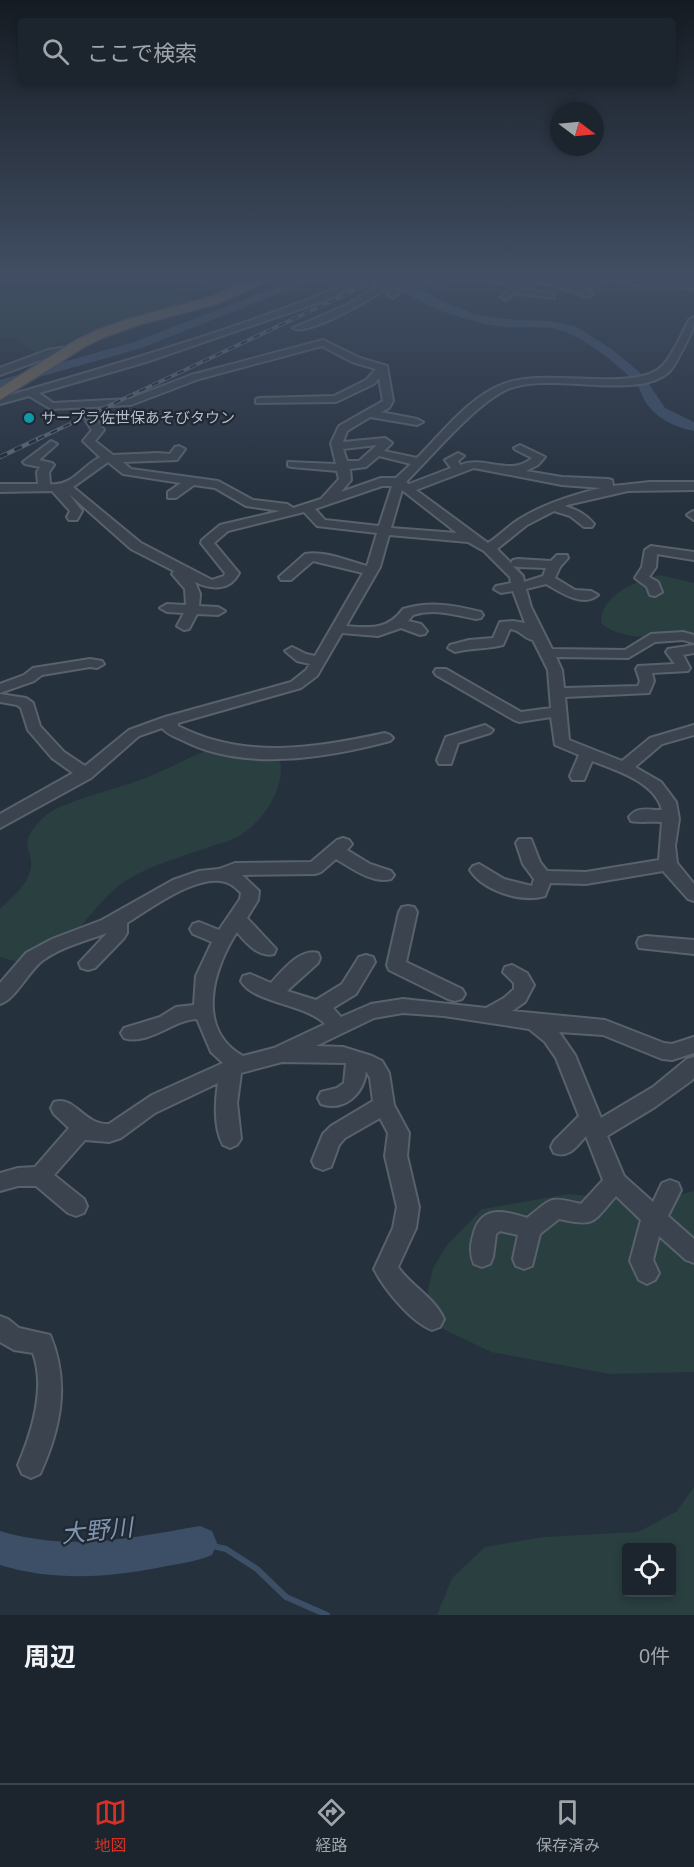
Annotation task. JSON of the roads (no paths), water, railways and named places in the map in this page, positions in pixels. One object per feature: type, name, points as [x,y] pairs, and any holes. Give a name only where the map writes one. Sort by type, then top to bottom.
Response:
[{"type":"highway","points":[[1,396],[67,352]]},
{"type":"street","points":[[1,396],[32,393],[167,351]]},
{"type":"street","points":[[32,393],[51,405],[131,402],[187,380],[284,351]]},
{"type":"street","points":[[339,351],[356,360],[383,368]]},
{"type":"street","points":[[0,822],[44,795],[85,774],[134,733],[170,720],[296,685],[312,673],[371,571],[384,530],[418,462],[493,392],[509,384],[546,378],[648,379],[661,374],[676,351]]},
{"type":"street","points":[[0,372],[52,352],[67,352]]},
{"type":"street","points":[[260,401],[280,402],[314,398],[330,401],[370,382],[383,368]]},
{"type":"street","points":[[324,502],[345,480],[344,466],[336,442],[347,424],[385,406],[388,401],[383,368]]},
{"type":"street","points":[[330,388],[351,391]]},
{"type":"street","points":[[369,413],[417,422]]},
{"type":"street","points":[[92,421],[98,430],[89,441],[97,451],[120,463],[127,472],[189,486],[218,485],[238,498],[256,505],[305,508],[321,523],[471,538]]},
{"type":"street","points":[[292,464],[362,465],[386,443],[385,441],[337,446]]},
{"type":"street","points":[[51,444],[29,462],[48,465],[43,472],[52,491],[64,496],[76,512],[73,518]]},
{"type":"street","points":[[515,471],[534,463],[539,457],[520,448]]},
{"type":"street","points":[[52,491],[76,483],[95,464],[109,459],[158,456],[173,458],[179,449]]},
{"type":"street","points":[[376,452],[418,462]]},
{"type":"street","points":[[458,456],[451,460],[459,471]]},
{"type":"street","points":[[0,488],[52,491],[80,496],[136,546],[210,584],[224,583],[232,573],[207,545],[210,538],[224,528],[305,508],[381,482],[405,485],[459,471],[474,464],[562,481],[608,483],[600,491]]},
{"type":"street","points":[[489,548],[499,543],[523,522],[589,493],[669,484],[694,486]]},
{"type":"street","points":[[405,485],[471,538],[489,548],[516,576],[524,607],[555,670],[561,742],[649,782],[664,795],[671,806],[666,849],[668,864],[694,895]]},
{"type":"street","points":[[172,495],[189,486]]},
{"type":"street","points":[[555,507],[591,519]]},
{"type":"street","points":[[656,589],[644,582],[640,574],[649,567],[651,550],[694,556]]},
{"type":"street","points":[[286,577],[310,557],[319,557],[371,571]]},
{"type":"street","points":[[501,589],[548,579],[558,561],[518,563]]},
{"type":"street","points":[[178,569],[179,574],[190,583],[194,595],[184,626]]},
{"type":"street","points":[[548,579],[572,594],[591,595]]},
{"type":"street","points":[[400,624],[408,612],[428,606],[444,606],[476,615]]},
{"type":"street","points":[[167,608],[218,610]]},
{"type":"street","points":[[339,629],[379,632],[400,624],[416,627],[420,631]]},
{"type":"street","points":[[455,648],[469,644],[498,642],[506,626],[521,626],[527,629],[532,636],[538,636]]},
{"type":"street","points":[[546,653],[628,654],[651,638],[683,636],[694,639]]},
{"type":"street","points":[[558,693],[644,690],[647,681],[643,669],[683,668],[681,661],[673,652],[694,649]]},
{"type":"street","points":[[292,651],[302,658],[320,661]]},
{"type":"street","points":[[2,697],[38,671],[96,659]]},
{"type":"street","points":[[441,672],[519,717],[534,713],[558,712]]},
{"type":"street","points":[[2,697],[21,701],[28,706],[33,727],[58,755],[85,774]]},
{"type":"street","points":[[471,705],[489,699]]},
{"type":"street","points":[[170,720],[170,728],[187,739],[248,752],[277,753],[342,747],[386,738]]},
{"type":"street","points":[[445,760],[452,740],[485,730]]},
{"type":"street","points":[[623,769],[656,741],[694,730]]},
{"type":"street","points":[[578,776],[587,755]]},
{"type":"street","points":[[637,817],[644,814],[670,818]]},
{"type":"street","points":[[525,843],[532,864],[543,878]]},
{"type":"street","points":[[0,997],[33,958],[117,920],[188,879],[221,875],[235,869],[315,868],[339,847],[364,868],[385,875]]},
{"type":"street","points":[[543,878],[555,876],[586,878],[668,864]]},
{"type":"street","points":[[241,1068],[219,1052],[206,1020],[202,983],[210,961],[249,900],[256,869]]},
{"type":"street","points":[[221,875],[245,885],[250,891]]},
{"type":"street","points":[[479,875],[530,896],[539,892],[543,878]]},
{"type":"street","points":[[237,918],[250,935],[267,949]]},
{"type":"street","points":[[88,963],[118,933],[117,920]]},
{"type":"street","points":[[409,925],[396,964],[487,1015],[534,1022],[605,1028],[662,1051],[672,1052],[694,1045]]},
{"type":"street","points":[[199,929],[224,940]]},
{"type":"street","points":[[646,943],[694,947]]},
{"type":"street","points":[[273,993],[292,973],[311,958]]},
{"type":"street","points":[[319,1008],[349,989],[366,962]]},
{"type":"street","points":[[487,1015],[513,1004],[521,994],[522,980],[512,972]]},
{"type":"street","points":[[250,981],[273,993],[319,1008],[338,1026]]},
{"type":"street","points":[[61,1108],[85,1129],[102,1134],[113,1132],[165,1097],[278,1054],[371,1011],[456,998]]},
{"type":"street","points":[[131,1033],[166,1023],[183,1012],[205,1012]]},
{"type":"street","points":[[534,1022],[552,1037],[565,1055],[615,1182],[694,1253]]},
{"type":"street","points":[[278,1054],[334,1054],[373,1065],[378,1070],[384,1105],[399,1132],[395,1154],[404,1178],[408,1213],[403,1234],[392,1250],[386,1269],[396,1284],[432,1319]]},
{"type":"street","points":[[328,1098],[342,1096],[351,1091],[355,1084],[356,1059]]},
{"type":"street","points":[[562,1147],[594,1124],[657,1096],[681,1079],[694,1065]]},
{"type":"street","points":[[230,1139],[225,1103],[226,1089],[241,1068]]},
{"type":"street","points":[[323,1161],[330,1140],[338,1132],[384,1105]]},
{"type":"street","points":[[40,1176],[78,1132],[85,1129]]},
{"type":"street","points":[[0,1182],[18,1177],[40,1176],[76,1206]]},
{"type":"street","points":[[524,1260],[530,1229],[556,1208],[585,1215],[615,1182]]},
{"type":"street","points":[[647,1273],[641,1261],[653,1217],[660,1210],[670,1190]]},
{"type":"street","points":[[482,1257],[482,1244],[493,1222],[501,1219],[530,1229]]},
{"type":"street","points":[[0,1326],[14,1339],[41,1343],[49,1364],[45,1427],[39,1450],[31,1466]]},
{"type":"waterway","points":[[0,384],[115,351]]},
{"type":"waterway","points":[[606,351],[639,378],[660,411],[694,427]]},
{"type":"waterway","points":[[200,1543],[226,1549],[257,1569],[286,1597],[327,1615]]},
{"type":"waterway","name":"大野川","points":[[0,1548],[49,1559],[74,1560],[125,1556],[200,1543]]},
{"type":"railway","points":[[38,439],[225,351]]},
{"type":"railway","points":[[0,457],[42,437]]},
{"type":"place","name":"サープラ佐世保あそびタウン","points":[[29,418]]}]
